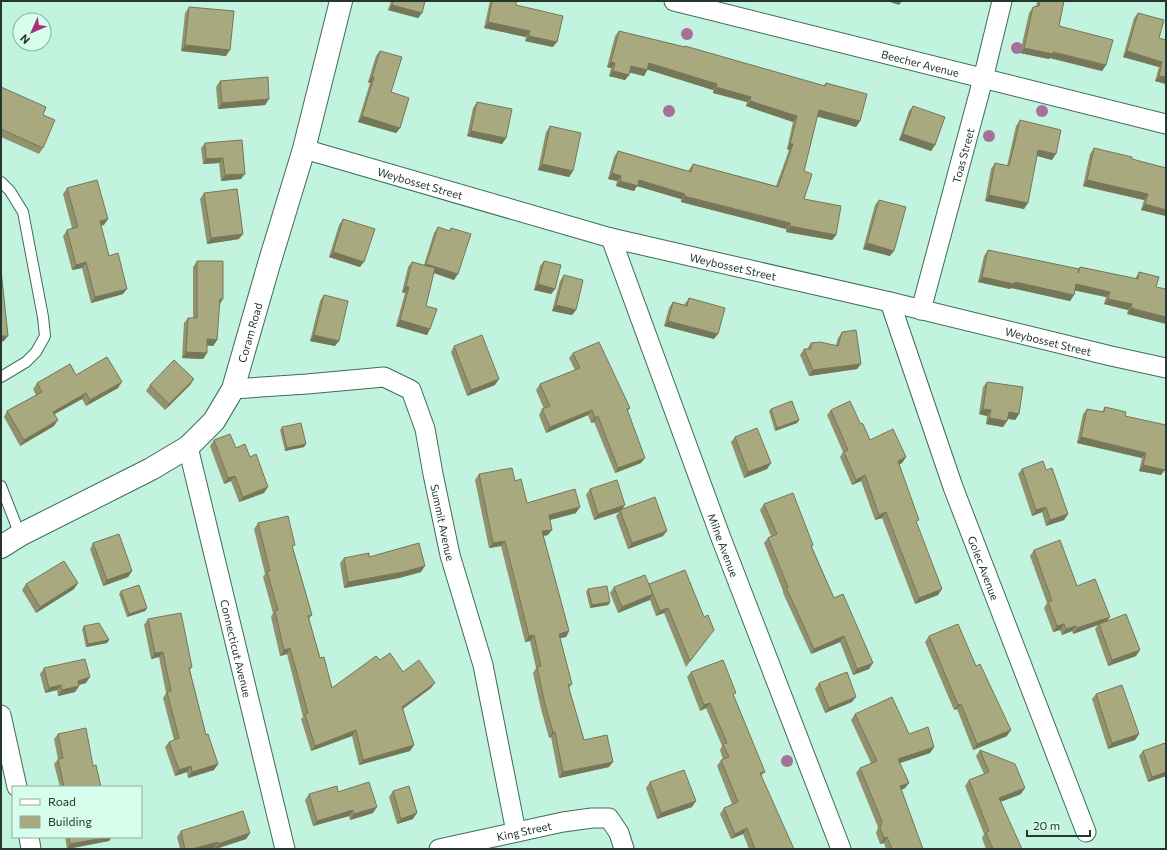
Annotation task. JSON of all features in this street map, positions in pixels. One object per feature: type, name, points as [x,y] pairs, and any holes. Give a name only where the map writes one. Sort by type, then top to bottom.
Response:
[{"type":"street","name":"Coram Road","points":[[1,546],[151,468],[188,447],[214,421],[233,389],[304,149],[341,1]]},
{"type":"street","name":"Beecher Avenue","points":[[674,1],[1166,124]]},
{"type":"street","name":"Toas Street","points":[[921,310],[983,79],[1002,1]]},
{"type":"street","name":"Weybosset Street","points":[[304,149],[611,238],[890,302],[1166,368]]},
{"type":"street","name":"Milne Avenue","points":[[611,238],[721,538],[840,849]]},
{"type":"street","name":"Golec Avenue","points":[[890,302],[952,486],[1086,832]]},
{"type":"street","name":"Summit Avenue","points":[[233,389],[384,377],[411,390],[425,429],[450,555],[483,665],[516,832]]},
{"type":"street","name":"Connecticut Avenue","points":[[188,447],[285,849]]},
{"type":"street","points":[[1,715],[17,786]]},
{"type":"street","name":"King Street","points":[[439,849],[563,822],[592,818],[610,818],[619,833],[624,849]]},
{"type":"street","points":[[29,838],[31,849]]},
{"type":"lane","points":[[1,182],[10,191],[23,212],[43,317],[45,336],[36,352],[26,362],[1,376]]},
{"type":"lane","points":[[1,486],[20,535]]},
{"type":"building","points":[[393,1],[425,1],[422,13],[392,5]]},
{"type":"building","points":[[492,1],[516,1],[516,5],[563,16],[557,42],[529,36],[530,31],[488,22]]},
{"type":"building","points":[[1040,1],[1064,1],[1059,26],[1113,40],[1106,65],[1053,52],[1053,54],[1024,48],[1033,7],[1039,6]]},
{"type":"building","points":[[189,7],[234,11],[230,50],[185,45]]},
{"type":"building","points":[[1138,13],[1164,20],[1159,38],[1166,40],[1166,77],[1159,76],[1162,62],[1127,51]]},
{"type":"building","points":[[619,31],[685,46],[825,86],[826,83],[867,94],[860,121],[819,110],[804,171],[812,174],[804,199],[841,206],[836,235],[790,226],[790,223],[684,196],[685,194],[639,180],[638,186],[620,181],[621,176],[612,173],[618,151],[691,172],[693,164],[778,187],[793,144],[790,144],[797,116],[750,101],[751,97],[716,87],[717,84],[649,63],[647,70],[631,66],[629,75],[613,71],[615,63],[611,62]]},
{"type":"building","points":[[380,51],[402,57],[391,92],[409,98],[400,128],[362,116]]},
{"type":"building","points":[[268,77],[269,99],[222,103],[220,81]]},
{"type":"building","points":[[1,87],[46,107],[43,115],[55,120],[43,148],[1,129]]},
{"type":"building","points":[[477,102],[512,109],[506,138],[471,131]]},
{"type":"building","points":[[913,106],[945,117],[935,145],[903,134]]},
{"type":"building","points":[[1020,120],[1061,130],[1056,154],[1038,150],[1028,203],[989,195],[995,163],[1009,166]]},
{"type":"building","points":[[550,126],[581,133],[573,171],[542,164]]},
{"type":"building","points":[[242,140],[245,174],[225,175],[223,158],[206,159],[205,143]]},
{"type":"building","points":[[1094,148],[1132,157],[1132,159],[1166,168],[1166,210],[1145,204],[1148,194],[1087,180]]},
{"type":"building","points":[[97,180],[108,219],[100,221],[109,256],[118,253],[127,289],[95,297],[86,262],[76,265],[67,230],[78,227],[67,188]]},
{"type":"building","points":[[237,189],[243,234],[211,238],[204,193]]},
{"type":"building","points":[[879,200],[906,207],[894,251],[867,243]]},
{"type":"building","points":[[343,219],[375,229],[364,262],[333,252]]},
{"type":"building","points":[[438,227],[450,231],[451,228],[471,234],[458,274],[426,264]]},
{"type":"building","points":[[988,250],[1079,269],[1078,273],[1080,267],[1138,279],[1139,272],[1159,277],[1156,287],[1166,289],[1166,317],[1131,308],[1132,304],[1108,299],[1110,292],[1076,284],[1074,295],[1015,282],[1014,284],[982,277]]},
{"type":"building","points":[[197,261],[223,261],[223,299],[220,299],[217,340],[207,339],[207,353],[186,352],[188,318],[197,318]]},
{"type":"building","points":[[544,261],[561,265],[555,289],[538,284]]},
{"type":"building","points":[[412,262],[435,268],[426,306],[437,309],[430,329],[400,320],[409,287],[406,286]]},
{"type":"building","points":[[1,270],[8,336],[1,336]]},
{"type":"building","points":[[564,275],[583,280],[576,310],[556,305]]},
{"type":"building","points":[[324,295],[348,301],[339,341],[314,335]]},
{"type":"building","points":[[689,298],[725,308],[718,334],[668,321],[673,302],[687,306]]},
{"type":"building","points":[[856,330],[861,364],[813,370],[804,349],[811,349],[811,343],[820,342],[838,346],[842,332]]},
{"type":"building","points":[[482,335],[499,379],[471,390],[454,346]]},
{"type":"building","points":[[599,342],[630,408],[627,409],[645,458],[618,468],[598,416],[595,418],[592,410],[550,427],[542,409],[550,406],[540,384],[580,368],[573,353]]},
{"type":"building","points":[[107,357],[122,382],[90,400],[86,393],[53,412],[58,420],[24,440],[7,411],[42,392],[37,383],[70,364],[76,375]]},
{"type":"building","points":[[174,360],[194,379],[169,404],[150,385]]},
{"type":"building","points":[[987,382],[1023,387],[1019,414],[1009,412],[1007,421],[989,418],[991,410],[983,409]]},
{"type":"building","points":[[792,401],[799,420],[777,428],[771,409]]},
{"type":"building","points":[[850,401],[870,440],[893,429],[906,457],[898,461],[919,520],[916,521],[942,589],[919,598],[886,512],[879,515],[865,475],[856,480],[844,452],[848,450],[831,410]]},
{"type":"building","points":[[1105,407],[1126,412],[1125,416],[1166,425],[1165,470],[1143,465],[1146,453],[1081,437],[1087,409],[1104,412]]},
{"type":"building","points":[[301,423],[306,444],[287,448],[282,427]]},
{"type":"building","points":[[757,428],[771,463],[748,472],[735,437]]},
{"type":"building","points":[[230,434],[236,448],[245,444],[250,457],[256,454],[268,487],[243,497],[235,476],[228,478],[214,440]]},
{"type":"building","points":[[1043,461],[1046,470],[1052,468],[1068,514],[1050,520],[1046,507],[1036,510],[1022,469]]},
{"type":"building","points":[[512,468],[515,481],[521,479],[527,503],[575,489],[580,507],[549,515],[552,530],[542,531],[569,631],[559,634],[572,684],[568,685],[584,740],[607,735],[613,762],[563,772],[555,732],[553,732],[545,704],[537,667],[541,666],[534,635],[529,636],[505,541],[493,543],[479,474]]},
{"type":"building","points":[[617,480],[625,505],[598,514],[590,489]]},
{"type":"building","points":[[793,493],[813,545],[811,546],[834,598],[843,594],[873,663],[857,669],[844,636],[814,649],[786,587],[788,587],[768,538],[777,534],[764,504]]},
{"type":"building","points":[[655,497],[667,531],[632,543],[620,510]]},
{"type":"building","points":[[288,516],[295,545],[292,546],[312,615],[308,616],[320,658],[324,657],[332,688],[376,656],[380,660],[390,653],[403,672],[419,660],[435,683],[402,707],[414,745],[363,760],[356,730],[315,746],[305,714],[308,713],[290,648],[284,650],[275,611],[278,610],[267,571],[270,571],[258,523]]},
{"type":"building","points":[[119,534],[132,571],[107,580],[93,543]]},
{"type":"building","points":[[1060,540],[1077,586],[1095,579],[1110,617],[1077,628],[1076,626],[1066,629],[1064,624],[1057,626],[1048,602],[1052,601],[1034,550]]},
{"type":"building","points":[[419,543],[425,566],[403,572],[348,582],[344,558],[369,553],[369,557]]},
{"type":"building","points":[[64,561],[78,583],[40,607],[26,584]]},
{"type":"building","points":[[685,570],[704,617],[708,615],[714,630],[690,661],[668,608],[660,611],[649,584]]},
{"type":"building","points":[[645,575],[653,594],[622,607],[614,587]]},
{"type":"building","points":[[139,585],[147,608],[129,614],[121,591]]},
{"type":"building","points":[[607,586],[610,602],[592,605],[588,589]]},
{"type":"building","points":[[181,613],[192,667],[189,668],[206,735],[208,734],[218,764],[192,772],[191,766],[179,770],[169,742],[179,738],[167,692],[171,691],[163,652],[155,653],[148,619]]},
{"type":"building","points":[[1126,614],[1140,650],[1112,660],[1099,624]]},
{"type":"building","points":[[99,623],[109,640],[88,644],[84,626]]},
{"type":"building","points":[[958,624],[976,666],[980,664],[1011,730],[977,744],[961,704],[958,705],[929,636]]},
{"type":"building","points":[[85,659],[90,677],[78,681],[79,686],[62,690],[61,685],[49,688],[44,668]]},
{"type":"building","points":[[723,660],[736,693],[733,694],[765,772],[760,773],[794,849],[755,849],[747,828],[735,834],[724,808],[738,802],[721,760],[729,757],[723,744],[727,743],[710,703],[704,705],[691,672]]},
{"type":"building","points":[[847,672],[856,697],[829,708],[819,683]]},
{"type":"building","points":[[1122,685],[1139,734],[1112,743],[1096,694]]},
{"type":"building","points":[[892,697],[909,734],[928,727],[934,747],[898,759],[909,783],[900,786],[923,849],[892,849],[887,837],[884,838],[880,828],[882,821],[860,768],[877,761],[855,714]]},
{"type":"building","points":[[86,728],[93,766],[96,765],[101,786],[64,786],[58,759],[63,758],[58,734]]},
{"type":"building","points":[[1165,743],[1166,772],[1152,777],[1143,751]]},
{"type":"building","points":[[980,750],[1015,764],[1025,788],[999,798],[1022,849],[993,849],[986,833],[989,831],[969,780],[989,772]]},
{"type":"building","points":[[684,770],[696,801],[661,813],[650,782]]},
{"type":"building","points":[[369,782],[377,807],[354,814],[353,810],[317,821],[309,794],[337,786],[338,792]]},
{"type":"building","points":[[409,786],[417,813],[401,819],[393,791]]},
{"type":"building","points":[[243,811],[250,833],[218,844],[218,842],[192,849],[185,849],[181,831]]},
{"type":"building","points":[[69,838],[103,838],[70,844]]}]
